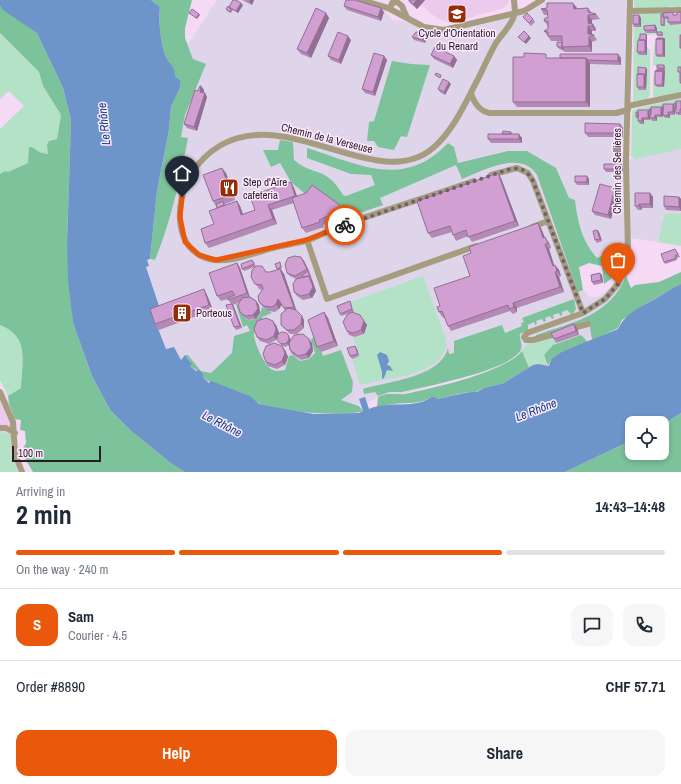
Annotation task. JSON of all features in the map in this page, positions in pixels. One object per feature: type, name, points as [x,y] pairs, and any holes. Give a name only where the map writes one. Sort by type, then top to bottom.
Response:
[{"type":"street","points":[[360,0],[389,8],[424,27],[444,30],[524,11],[542,0]]},
{"type":"street","points":[[389,8],[390,0]]},
{"type":"street","points":[[514,0],[515,13]]},
{"type":"street","name":"Chemin des Sellières","points":[[588,324],[533,340],[524,339],[527,333],[583,313],[612,293],[618,284],[627,258],[630,0]]},
{"type":"street","points":[[389,8],[392,3],[397,2],[402,6],[407,18]]},
{"type":"street","points":[[630,11],[681,10]]},
{"type":"street","name":"Chemin de la Verseuse","points":[[478,180],[341,226],[306,240],[216,260],[199,255],[190,248],[185,242],[181,226],[181,202],[189,178],[205,157],[221,145],[231,141],[250,136],[270,134],[312,142],[376,160],[390,162],[408,160],[424,154],[438,144],[452,128],[493,49],[510,25],[515,13]]},
{"type":"street","points":[[471,93],[474,101],[480,109],[490,112],[616,114],[628,108],[681,96]]},
{"type":"street","points":[[485,177],[510,169],[522,169],[528,174],[533,181],[583,313]]},
{"type":"street","points":[[528,228],[548,221]]},
{"type":"street","points":[[306,240],[327,299],[480,245]]},
{"type":"street","points":[[0,392],[13,422],[15,433],[15,454],[22,472]]},
{"type":"street","points":[[3,428],[13,422]]},
{"type":"street","points":[[3,428],[15,433]]},
{"type":"shaded area","points":[[217,0],[350,0],[385,11],[392,20],[405,21],[430,32],[450,33],[525,14],[549,0],[626,0],[624,160],[681,149],[681,213],[665,215],[663,229],[658,242],[631,238],[631,259],[626,276],[629,285],[589,321],[592,340],[588,342],[581,335],[553,345],[544,355],[547,365],[545,366],[541,364],[533,365],[529,368],[522,352],[513,360],[492,370],[402,394],[382,395],[367,403],[369,409],[363,411],[361,405],[201,371],[188,355],[181,360],[176,354],[166,349],[152,312],[146,267],[147,260],[155,260],[188,138],[181,138],[185,115],[206,65],[193,59],[188,44]],"holes":[[[589,263],[602,266],[604,284],[617,274],[611,287],[598,297],[590,297],[583,290],[578,268]]]},
{"type":"shaded area","name":"Cycle d'Orientation du Renard","points":[[409,0],[509,0],[509,2],[504,8],[450,23],[438,19],[421,5]]},
{"type":"shaded area","points":[[0,398],[11,422],[11,434],[0,432]]},
{"type":"green space","points":[[151,0],[192,0],[185,28],[185,38],[193,59],[206,64],[185,115],[181,137],[188,138],[185,153],[170,215],[155,260],[150,259],[157,191],[169,130],[171,105],[180,88],[181,81],[175,76],[172,66],[164,52],[161,39],[160,7]]},
{"type":"green space","points":[[634,0],[681,0],[681,6],[679,8],[669,6],[668,8],[634,9]]},
{"type":"green space","points":[[0,6],[37,33],[63,88],[71,120],[67,243],[73,323],[92,376],[110,410],[130,430],[172,464],[185,472],[33,472],[21,452],[26,443],[25,431],[20,430],[21,420],[15,419],[9,404],[8,396],[21,388],[23,359],[22,351],[16,336],[10,330],[0,325],[0,174],[28,163],[29,147],[32,147],[39,152],[48,154],[47,145],[49,141],[57,139],[61,115],[43,86],[39,72],[0,33]]},
{"type":"green space","points":[[661,12],[661,16],[681,15],[681,93],[657,99],[653,96],[653,76],[657,74],[657,66],[653,66],[654,45],[657,41],[658,34],[647,35],[647,47],[650,50],[650,95],[647,100],[634,102],[634,13]]},
{"type":"green space","points":[[0,33],[39,72],[43,86],[61,115],[57,139],[49,141],[49,154],[39,152],[32,147],[28,163],[0,174],[0,129],[24,106],[9,91],[0,99]]},
{"type":"green space","points":[[392,61],[430,65],[407,137],[401,136],[394,150],[378,147],[374,141],[367,141],[369,122],[374,121]]},
{"type":"green space","points":[[681,98],[681,149],[635,159],[631,156],[632,112],[634,109]]},
{"type":"green space","points":[[280,140],[293,142],[294,160],[301,165],[331,179],[343,195],[346,196],[375,185],[371,175],[351,174],[307,158],[307,148],[344,161],[380,169],[397,169],[415,166],[431,157],[448,143],[454,147],[458,163],[508,151],[527,151],[556,168],[569,198],[575,200],[577,215],[584,238],[597,258],[604,255],[624,255],[622,264],[615,275],[604,284],[602,266],[589,263],[579,267],[583,290],[578,292],[537,175],[530,167],[512,163],[501,164],[462,179],[456,165],[380,198],[383,205],[351,216],[340,208],[309,197],[291,182],[280,163],[271,167],[263,150],[278,150]]},
{"type":"green space","points":[[681,213],[681,246],[658,242],[665,214]]},
{"type":"green space","points":[[681,272],[681,284],[647,303],[622,320],[618,328],[595,339],[592,340],[589,322],[536,337],[536,335],[589,316],[600,309],[619,289],[626,276],[631,288],[635,285],[659,282]]},
{"type":"green space","points":[[423,276],[446,339],[445,349],[441,358],[423,370],[412,374],[360,384],[352,359],[359,356],[353,337],[358,337],[365,333],[366,326],[361,319],[356,316],[351,304],[337,309],[336,307]]},
{"type":"green space","points":[[574,299],[576,309],[572,315],[567,310],[562,312],[562,315],[560,316],[559,313],[553,315],[554,318],[552,319],[550,316],[545,318],[546,321],[544,322],[542,319],[536,321],[537,324],[535,325],[534,322],[528,325],[528,330],[520,334],[522,347],[520,351],[500,365],[466,377],[402,392],[389,392],[378,396],[375,392],[364,394],[363,389],[412,377],[435,366],[443,358],[448,348],[449,354],[454,353],[454,341],[502,325],[505,333],[522,326],[521,323],[524,322],[522,318]]},
{"type":"green space","points":[[242,302],[241,313],[247,320],[258,318],[262,307],[272,313],[262,317],[264,322],[254,332],[254,338],[260,354],[273,370],[285,370],[289,356],[293,355],[300,361],[309,359],[315,353],[311,339],[316,336],[323,356],[341,350],[353,382],[352,392],[341,400],[359,406],[363,411],[342,414],[327,414],[268,407],[258,403],[242,393],[211,383],[203,377],[204,375],[190,366],[190,361],[185,355],[188,355],[201,371],[211,373],[232,353],[234,336],[250,331],[247,325],[243,327],[236,304]]},
{"type":"green space","points":[[0,325],[10,330],[16,336],[22,351],[23,360],[21,388],[8,396],[0,380]]},
{"type":"green space","points":[[581,335],[588,342],[561,352],[551,359],[548,366],[544,355],[553,345]]},
{"type":"green space","points":[[554,336],[557,344],[553,345],[544,355],[547,365],[533,365],[529,368],[522,351],[525,347],[536,340]]},
{"type":"green space","points":[[522,351],[529,368],[504,383],[484,388],[476,392],[468,392],[436,399],[433,396],[419,402],[391,404],[377,407],[378,397],[381,395],[405,394],[433,388],[484,373],[513,359]]},
{"type":"green space","points":[[681,413],[681,472],[565,472],[625,443],[625,460],[669,460],[669,421]]},
{"type":"green space","points":[[0,432],[11,434],[11,453],[18,472],[0,472]]},
{"type":"water","name":"Le Rhône","points":[[0,0],[151,0],[160,7],[161,39],[164,52],[172,66],[175,76],[181,81],[180,88],[171,106],[169,130],[157,191],[150,259],[147,260],[149,266],[146,267],[160,309],[152,313],[166,349],[174,347],[181,360],[185,355],[192,364],[190,366],[196,371],[199,370],[209,383],[211,381],[250,396],[259,404],[314,414],[359,413],[363,411],[359,399],[365,397],[369,409],[385,405],[418,403],[433,396],[437,399],[464,393],[477,392],[484,388],[504,383],[533,365],[538,364],[549,366],[551,359],[561,352],[618,329],[621,323],[632,312],[681,284],[681,413],[669,421],[669,416],[625,416],[625,443],[565,472],[185,472],[172,464],[130,430],[110,410],[92,376],[73,323],[68,279],[67,243],[71,120],[63,88],[37,33],[3,10],[0,6]]},
{"type":"water","points":[[380,352],[387,355],[389,361],[387,365],[390,366],[393,371],[387,370],[384,378],[382,379],[382,372],[377,355]]},
{"type":"building","points":[[233,0],[241,3],[236,11],[229,7]]},
{"type":"building","points":[[346,0],[355,0],[381,8],[378,17],[344,6]]},
{"type":"building","points":[[409,0],[417,0],[413,4]]},
{"type":"building","points":[[547,3],[573,3],[574,9],[588,8],[588,12],[596,14],[588,15],[588,23],[593,24],[592,26],[588,26],[588,34],[594,35],[589,37],[589,46],[562,47],[562,36],[548,36],[548,32],[544,31],[548,29],[548,21],[544,21],[545,18],[548,18],[547,10],[541,9],[547,8]]},
{"type":"building","points":[[228,6],[231,10],[230,12],[226,9]]},
{"type":"building","points":[[316,8],[326,13],[307,53],[297,49]]},
{"type":"building","points":[[192,9],[199,14],[196,18],[189,13]]},
{"type":"building","points":[[673,12],[673,15],[677,15],[677,12],[681,12],[681,22],[668,22],[668,17],[663,17],[663,13]]},
{"type":"building","points":[[527,13],[533,19],[529,23],[523,17]]},
{"type":"building","points":[[661,14],[663,14],[664,25],[661,25]]},
{"type":"building","points":[[633,15],[639,15],[639,24],[633,24]]},
{"type":"building","points":[[655,25],[655,30],[644,30],[644,26]]},
{"type":"building","points":[[524,31],[529,36],[524,42],[518,37]]},
{"type":"building","points":[[338,32],[348,36],[339,60],[328,56]]},
{"type":"building","points":[[416,32],[427,34],[426,38],[424,37],[423,40],[412,37]]},
{"type":"building","points":[[657,32],[662,32],[662,35],[657,35]]},
{"type":"building","points":[[640,34],[646,34],[646,41],[639,40]]},
{"type":"building","points":[[681,35],[681,48],[680,48]]},
{"type":"building","points":[[656,39],[663,39],[663,55],[656,55]]},
{"type":"building","points":[[638,40],[645,40],[645,52],[637,52]]},
{"type":"building","points":[[557,42],[562,42],[562,47],[564,49],[557,46]]},
{"type":"building","points":[[435,47],[454,56],[450,64],[431,55]]},
{"type":"building","points":[[374,53],[384,56],[373,92],[362,89]]},
{"type":"building","points":[[524,53],[546,54],[546,58],[586,58],[586,102],[513,102],[513,57],[524,57]]},
{"type":"building","points":[[560,54],[618,54],[618,61],[588,60],[586,58],[560,58]]},
{"type":"building","points":[[657,65],[664,65],[664,68],[657,68]]},
{"type":"building","points":[[638,67],[646,68],[645,76],[644,74],[638,74]]},
{"type":"building","points":[[678,67],[681,67],[681,83],[680,72],[678,72]]},
{"type":"building","points":[[655,71],[663,71],[662,85],[655,85]]},
{"type":"building","points":[[436,73],[441,75],[440,78],[435,75]]},
{"type":"building","points":[[637,74],[644,74],[644,87],[637,87]]},
{"type":"building","points":[[443,79],[449,82],[444,92],[438,89]]},
{"type":"building","points":[[200,86],[200,92],[205,93],[194,127],[184,124],[195,90],[198,91]]},
{"type":"building","points":[[676,101],[681,101],[680,113],[676,113]]},
{"type":"building","points":[[663,104],[673,104],[673,112],[668,112],[668,116],[663,115]]},
{"type":"building","points":[[651,107],[661,107],[661,115],[655,115],[655,118],[650,118]]},
{"type":"building","points":[[638,110],[648,110],[648,118],[642,118],[642,121],[638,121]]},
{"type":"building","points":[[585,123],[620,124],[620,133],[585,133]]},
{"type":"building","points":[[503,131],[511,132],[511,134],[502,134]]},
{"type":"building","points":[[488,134],[519,134],[519,139],[488,139]]},
{"type":"building","points":[[604,164],[621,164],[621,169],[604,169]]},
{"type":"building","points":[[222,168],[232,195],[213,201],[203,175]]},
{"type":"building","points":[[498,173],[515,221],[468,237],[466,230],[453,235],[450,226],[428,233],[417,201]]},
{"type":"building","points":[[575,176],[587,176],[587,182],[575,182]]},
{"type":"building","points":[[291,182],[295,196],[268,205],[273,219],[205,243],[201,229],[214,224],[209,211],[237,201],[241,215],[255,210],[250,196]]},
{"type":"building","points":[[600,184],[615,188],[608,215],[592,211]]},
{"type":"building","points":[[312,185],[337,203],[346,214],[335,217],[332,214],[319,220],[320,222],[302,228],[292,198],[306,193]]},
{"type":"building","points":[[635,193],[650,193],[650,204],[639,204],[639,206],[635,206]]},
{"type":"building","points":[[664,196],[679,197],[679,207],[664,206]]},
{"type":"building","points":[[223,201],[224,205],[217,208],[216,204]]},
{"type":"building","points":[[538,223],[543,238],[545,237],[548,243],[545,244],[553,266],[555,265],[557,271],[555,272],[560,287],[513,303],[514,307],[509,309],[508,305],[448,326],[442,311],[439,312],[437,307],[440,306],[434,288],[470,276],[463,256],[471,253],[469,247]]},
{"type":"building","points":[[597,230],[600,239],[595,240],[593,231]]},
{"type":"building","points":[[675,249],[678,254],[675,256],[676,258],[664,262],[661,254]]},
{"type":"building","points":[[294,256],[301,257],[307,269],[295,276],[287,273],[285,264],[288,258]]},
{"type":"building","points":[[252,260],[254,264],[242,269],[241,264]]},
{"type":"building","points":[[280,262],[281,267],[277,269],[275,264]]},
{"type":"building","points":[[237,263],[247,293],[228,300],[228,298],[235,295],[232,291],[217,296],[209,273]]},
{"type":"building","points":[[256,266],[262,266],[266,272],[280,269],[294,307],[284,308],[278,299],[276,304],[272,307],[264,306],[259,302],[258,296],[263,289],[262,285],[255,284],[251,277],[252,270]]},
{"type":"building","points":[[308,271],[310,277],[303,277],[302,275]]},
{"type":"building","points":[[600,273],[601,280],[592,282],[591,275]]},
{"type":"building","points":[[309,276],[313,287],[309,294],[301,296],[294,292],[293,284],[296,279]]},
{"type":"building","points":[[204,289],[209,305],[155,324],[150,309]]},
{"type":"building","points":[[250,297],[256,301],[258,309],[253,315],[245,316],[240,312],[238,305],[242,298]]},
{"type":"building","points":[[350,301],[352,309],[340,314],[337,306]]},
{"type":"building","points":[[232,304],[240,326],[234,327],[226,305]]},
{"type":"building","points":[[288,308],[296,310],[302,316],[301,324],[294,330],[287,330],[281,325],[281,314]]},
{"type":"building","points":[[324,312],[334,341],[317,347],[308,320]]},
{"type":"building","points":[[352,312],[360,315],[364,321],[361,330],[353,333],[347,331],[343,322],[347,315]]},
{"type":"building","points":[[266,318],[273,321],[276,329],[274,336],[266,340],[257,337],[254,329],[257,321]]},
{"type":"building","points":[[574,324],[576,331],[554,339],[551,333]]},
{"type":"building","points":[[283,332],[287,334],[289,338],[287,342],[283,344],[279,342],[277,338],[279,334]]},
{"type":"building","points":[[303,334],[309,339],[311,347],[306,354],[298,356],[290,350],[289,343],[294,335]]},
{"type":"building","points":[[274,343],[282,346],[285,353],[282,361],[275,365],[266,362],[263,354],[266,346]]},
{"type":"building","points":[[355,346],[358,354],[350,356],[347,348]]},
{"type":"way so far","points":[[345,225],[510,169],[522,169],[533,181],[583,313],[605,299],[612,293],[618,284]]},
{"type":"place","name":"Cycle d'Orientation du Renard","points":[[457,14]]},
{"type":"place","name":"Step d'Aïre cafeteria","points":[[229,188]]},
{"type":"place","name":"Porteous","points":[[182,313]]},
{"type":"route","points":[[182,197],[180,217],[185,242],[199,255],[208,259],[228,259],[246,255],[289,243],[306,240],[345,225]]}]
